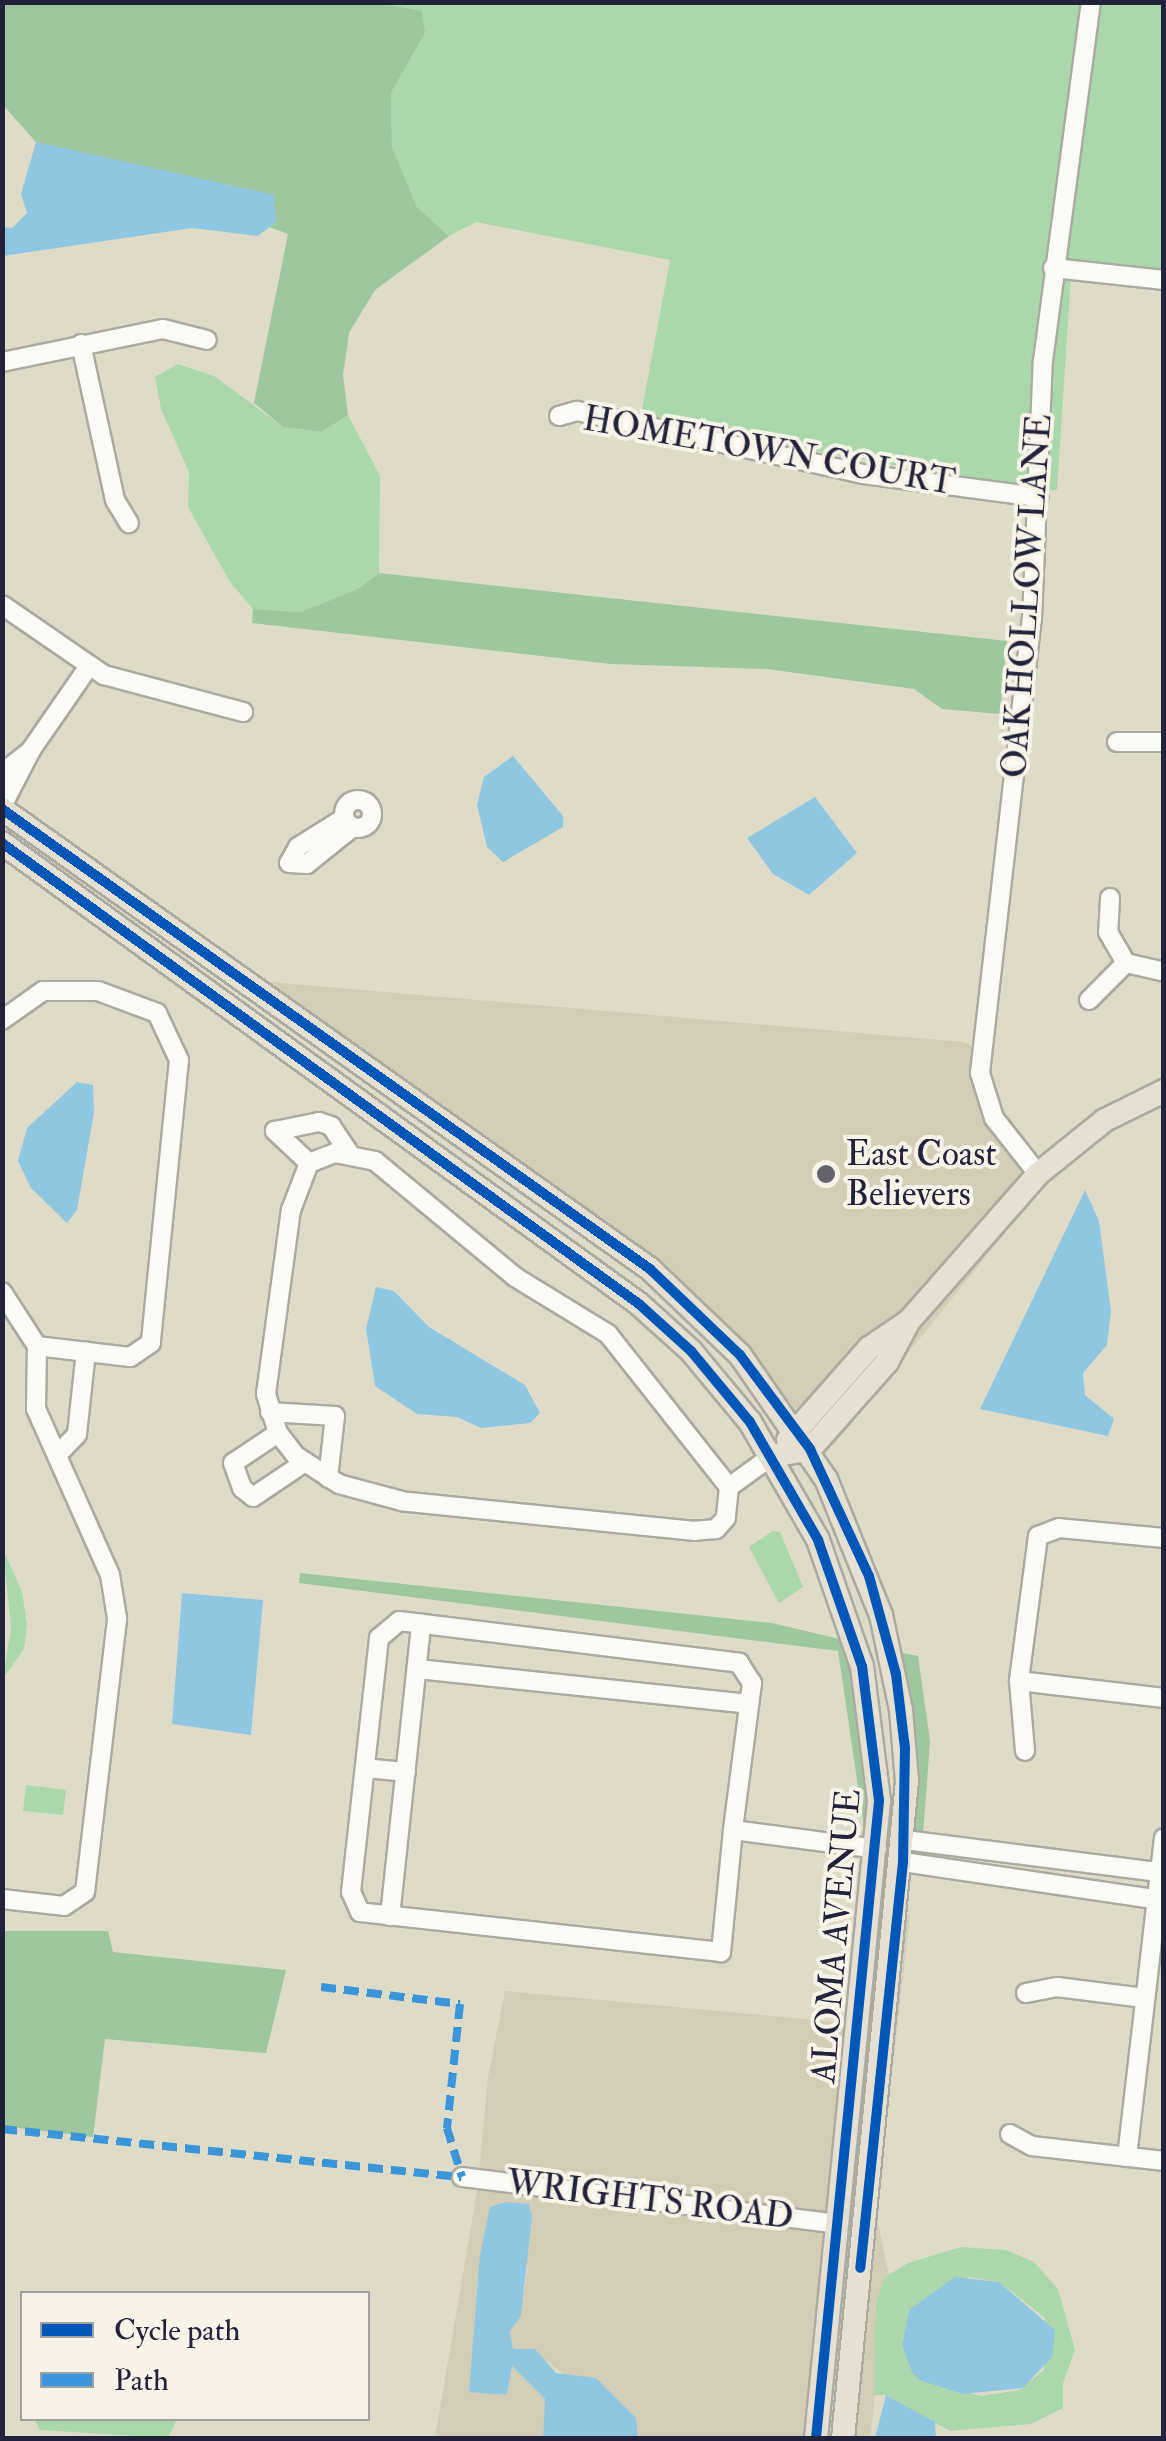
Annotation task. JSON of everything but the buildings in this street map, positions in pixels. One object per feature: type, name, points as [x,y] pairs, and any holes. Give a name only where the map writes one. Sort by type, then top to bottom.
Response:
[{"type":"main road","name":"ALOMA AVENUE","points":[[2,808],[675,1290],[740,1355],[803,1440],[856,1543],[889,1643],[905,1748],[904,1851],[842,2438]]},
{"type":"main road","name":"ALOMA AVENUE","points":[[2,843],[666,1327],[719,1384],[772,1456],[818,1540],[851,1625],[871,1710],[879,1801],[817,2437]]},
{"type":"main road","points":[[772,1456],[803,1440],[887,1362],[909,1321],[1038,1174],[1105,1120],[1164,1091]]},
{"type":"main road","points":[[428,1151],[463,1162],[494,1158]]},
{"type":"main road","points":[[879,1801],[904,1851]]},
{"type":"main road","points":[[877,1849],[898,1914]]},
{"type":"main road","points":[[837,2224],[860,2268]]},
{"type":"street","name":"OAK HOLLOW LANE","points":[[1038,1174],[994,1118],[980,1073],[1032,618],[1053,268],[1091,2]]},
{"type":"street","points":[[1053,268],[1164,280]]},
{"type":"street","points":[[2,362],[163,329],[206,340]]},
{"type":"street","points":[[81,344],[115,500],[129,523]]},
{"type":"street","name":"HOMETOWN COURT","points":[[559,416],[577,411],[863,474],[1038,498]]},
{"type":"street","points":[[2,605],[89,666],[242,712]]},
{"type":"street","points":[[2,808],[31,750],[89,666]]},
{"type":"street","points":[[1117,742],[1164,742]]},
{"type":"street","points":[[2,773],[31,750]]},
{"type":"street","points":[[349,823],[322,854],[307,864],[289,863],[312,837],[349,823]]},
{"type":"street","points":[[312,837],[322,854]]},
{"type":"street","points":[[1110,898],[1108,932],[1126,964],[1164,972]]},
{"type":"street","points":[[1089,1000],[1126,964]]},
{"type":"street","points":[[5,1013],[43,991],[98,990],[157,1013],[179,1060],[154,1336],[137,1356],[37,1346]]},
{"type":"street","points":[[319,1122],[331,1126],[349,1153],[388,1169],[515,1278],[608,1334],[728,1487],[726,1518],[716,1529],[695,1531],[402,1501],[328,1478],[305,1462],[278,1433],[270,1412],[267,1386],[282,1315],[287,1230],[309,1163],[276,1131],[319,1122]]},
{"type":"street","points":[[309,1163],[349,1153]]},
{"type":"street","points":[[2,1292],[37,1346],[36,1409],[110,1576],[117,1607],[89,1883],[70,1906],[2,1899]]},
{"type":"street","points":[[57,1455],[77,1434],[86,1351]]},
{"type":"street","points":[[270,1412],[335,1416],[328,1478]]},
{"type":"street","points":[[278,1433],[232,1463],[242,1488],[253,1497],[305,1462]]},
{"type":"street","points":[[728,1487],[772,1456]]},
{"type":"street","points":[[1025,1751],[1019,1681],[1038,1536],[1059,1528],[1164,1538]]},
{"type":"street","points":[[388,1624],[421,1624],[739,1663],[752,1684],[749,1704],[722,1952],[360,1912],[351,1892],[379,1638],[388,1624]]},
{"type":"street","points":[[390,1916],[421,1624]]},
{"type":"street","points":[[416,1668],[749,1704]]},
{"type":"street","points":[[1019,1681],[1164,1698]]},
{"type":"street","points":[[364,1768],[406,1772]]},
{"type":"street","points":[[733,1830],[877,1849]]},
{"type":"street","points":[[1127,2158],[1164,1838]]},
{"type":"street","points":[[904,1851],[1158,1872]]},
{"type":"street","points":[[904,1851],[1154,1899]]},
{"type":"street","points":[[1026,1993],[1056,1988],[1144,1998]]},
{"type":"street","points":[[1010,2134],[1032,2146],[1164,2161]]},
{"type":"street","name":"WRIGHTS ROAD","points":[[462,2177],[837,2224]]},
{"type":"shaded area","points":[[270,982],[964,1042],[976,1048],[973,1074],[1029,1173],[907,1312],[795,1415],[746,1351]]},
{"type":"shaded area","points":[[1057,1168],[834,1445],[828,1440],[915,1325]]},
{"type":"shaded area","points":[[878,1913],[891,1914],[857,2235],[845,2222]]},
{"type":"shaded area","points":[[906,1915],[910,1915],[876,2214],[889,2275],[870,2438],[850,2438]]},
{"type":"shaded area","points":[[505,1991],[847,2023],[831,2217],[479,2172],[488,2077]]},
{"type":"shaded area","points":[[478,2185],[829,2229],[808,2438],[638,2438],[549,2362],[513,2349],[510,2330],[521,2315],[528,2265],[479,2297],[469,2391],[507,2395],[511,2365],[545,2399],[543,2438],[435,2438]]},
{"type":"green space","points":[[372,2],[422,11],[425,33],[391,93],[392,147],[417,207],[449,236],[375,290],[349,333],[343,375],[348,415],[321,432],[283,427],[254,403],[288,234],[269,227],[276,222],[232,185],[200,183],[36,142],[3,105],[2,3]]},
{"type":"green space","points":[[372,3],[1084,3],[1036,360],[1031,489],[640,420],[670,260],[476,222],[449,236],[417,207],[392,147],[391,93],[425,33]]},
{"type":"green space","points":[[1099,3],[1163,3],[1163,274],[1061,262]]},
{"type":"green space","points":[[1060,275],[1071,276],[1057,490],[1046,490]]},
{"type":"green space","points":[[178,364],[214,376],[283,427],[320,432],[348,415],[380,476],[379,573],[358,589],[301,612],[253,609],[230,582],[188,507],[189,472],[161,409],[155,377]]},
{"type":"green space","points":[[379,573],[1007,641],[1000,714],[942,709],[914,689],[767,669],[611,664],[252,623],[253,609],[301,612],[358,589]]},
{"type":"green space","points":[[773,1531],[780,1532],[803,1587],[779,1603],[749,1547]]},
{"type":"green space","points":[[3,1549],[22,1592],[27,1624],[24,1649],[3,1678],[11,1628]]},
{"type":"green space","points":[[300,1573],[772,1623],[848,1641],[871,1796],[866,1841],[838,1651],[299,1583]]},
{"type":"green space","points":[[898,1652],[918,1656],[930,1741],[923,1836],[913,1834]]},
{"type":"green space","points":[[26,1785],[66,1790],[63,1815],[23,1811]]},
{"type":"green space","points":[[3,1931],[108,1931],[113,1952],[286,1970],[266,2053],[105,2039],[93,2137],[3,2126]]},
{"type":"green space","points":[[961,2247],[1006,2250],[1034,2262],[1058,2289],[1075,2350],[1063,2383],[1063,2408],[1031,2424],[950,2431],[886,2395],[874,2395],[876,2304],[884,2278],[908,2263]],"holes":[[[969,2277],[999,2282],[1045,2318],[1044,2370],[1019,2390],[981,2396],[919,2380],[902,2345],[909,2310]]]},
{"type":"green space","points":[[36,2421],[176,2421],[168,2438],[40,2430]]},
{"type":"water","points":[[36,142],[274,195],[276,222],[258,236],[192,228],[3,256],[3,227],[12,228],[27,213],[21,194]]},
{"type":"water","points":[[513,756],[563,816],[563,827],[503,862],[487,847],[477,805],[484,777]]},
{"type":"water","points":[[815,797],[857,853],[809,895],[773,874],[747,838]]},
{"type":"water","points":[[77,1082],[93,1085],[94,1112],[77,1210],[67,1223],[31,1188],[18,1161],[27,1128]]},
{"type":"water","points":[[1085,1190],[1099,1221],[1111,1311],[1107,1345],[1083,1373],[1085,1395],[1114,1419],[1108,1436],[980,1409]]},
{"type":"water","points":[[376,1287],[394,1291],[429,1327],[525,1385],[540,1413],[530,1423],[481,1428],[457,1417],[417,1414],[375,1386],[366,1329]]},
{"type":"water","points":[[182,1593],[263,1600],[251,1735],[172,1724]]},
{"type":"water","points":[[505,2202],[529,2204],[532,2216],[521,2316],[510,2331],[513,2349],[535,2349],[556,2373],[596,2378],[636,2418],[638,2438],[543,2438],[545,2399],[512,2366],[507,2395],[469,2392],[480,2255],[490,2207]]},
{"type":"water","points":[[955,2277],[999,2282],[1055,2330],[1052,2357],[1023,2388],[963,2394],[919,2380],[912,2372],[902,2345],[909,2310]]},
{"type":"water","points":[[886,2395],[935,2422],[936,2438],[875,2438]]},
{"type":"marked path","points":[[321,1987],[460,2004],[447,2128],[462,2177]]},
{"type":"marked path","points":[[2,2129],[462,2177]]},
{"type":"cycle path","points":[[2,809],[650,1269],[740,1355],[810,1449],[869,1576],[896,1674],[905,1748],[903,1862],[860,2268]]},
{"type":"cycle path","points":[[2,843],[639,1304],[691,1351],[750,1422],[818,1540],[862,1666],[879,1801],[816,2438]]},
{"type":"place","name":"East Coast Believers","points":[[826,1174]]}]
